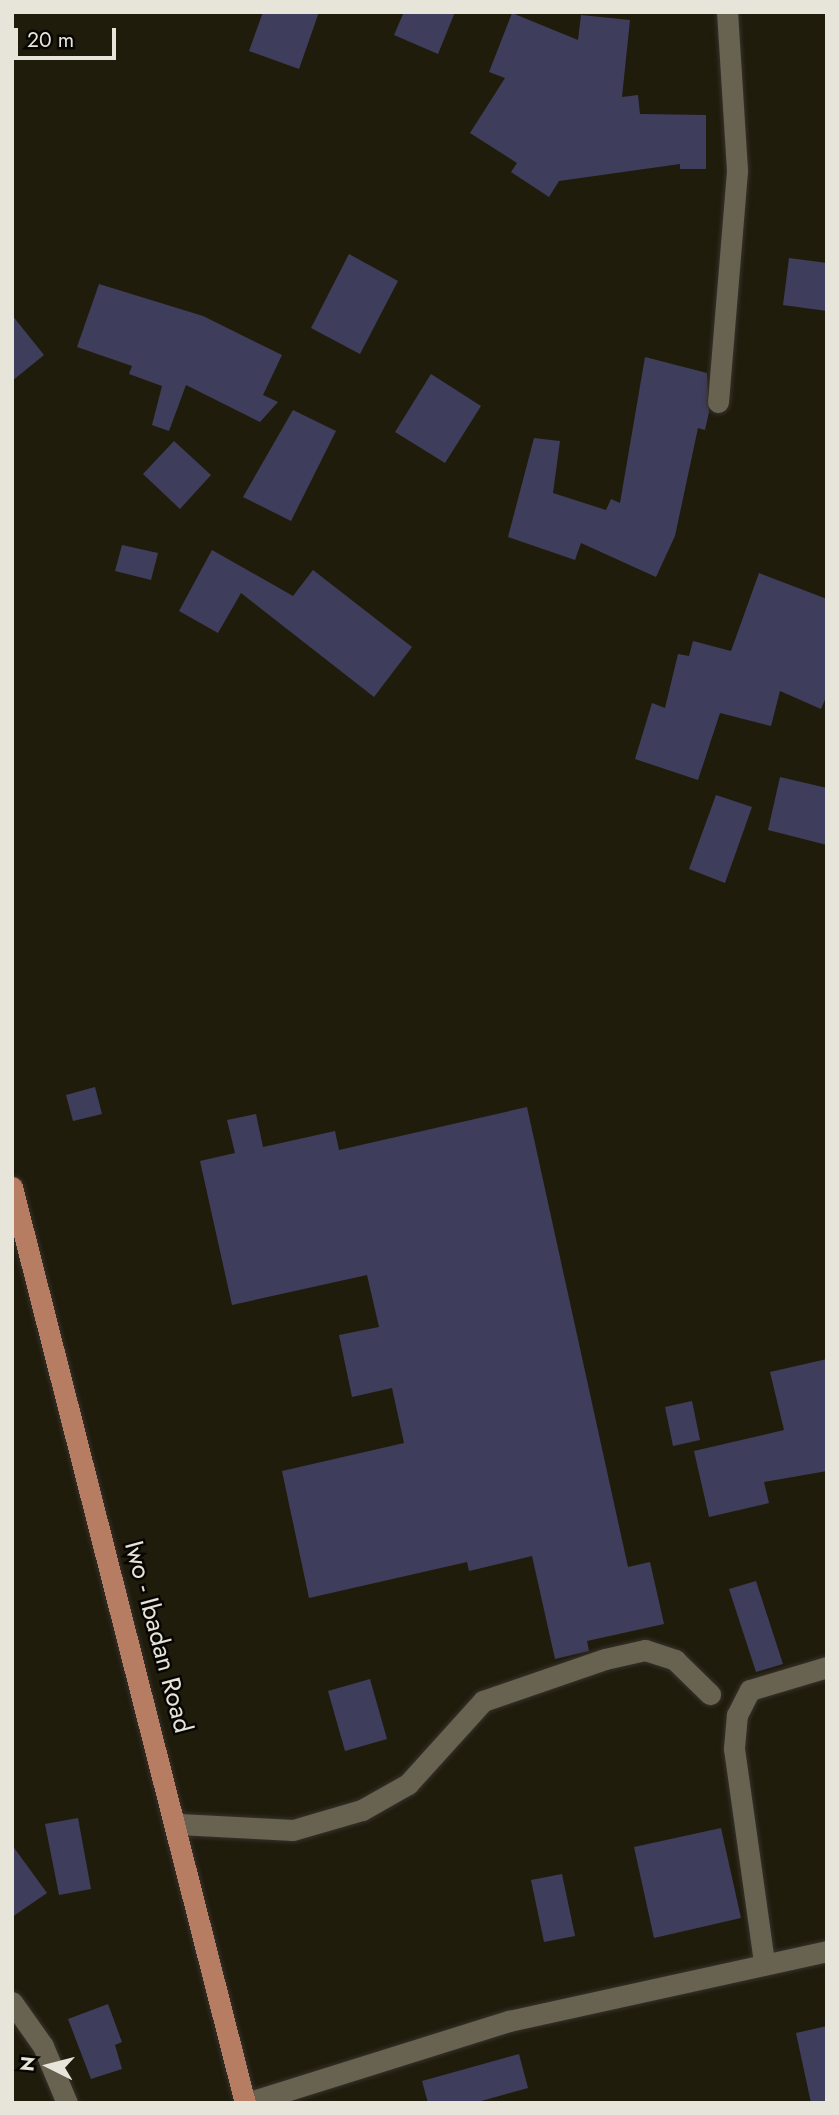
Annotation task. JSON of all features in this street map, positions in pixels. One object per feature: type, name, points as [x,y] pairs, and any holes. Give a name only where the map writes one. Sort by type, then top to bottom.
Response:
[{"type":"main road","name":"Iwo - Ibadan Road","points":[[12,1186],[179,1824],[246,2103]]},
{"type":"street","points":[[718,402],[737,170],[727,12]]},
{"type":"street","points":[[179,1824],[293,1830],[362,1810],[408,1784],[484,1701],[605,1659],[645,1650],[675,1660],[710,1694]]},
{"type":"street","points":[[764,1962],[734,1748],[737,1715],[750,1690],[827,1667]]},
{"type":"street","points":[[246,2103],[509,2021],[764,1962],[827,1951]]},
{"type":"street","points":[[12,2002],[43,2046],[67,2103]]},
{"type":"building","points":[[263,12],[319,12],[299,69],[249,51]]},
{"type":"building","points":[[404,12],[455,12],[438,54],[394,35]]},
{"type":"building","points":[[512,13],[578,40],[581,15],[630,20],[622,97],[638,95],[640,114],[706,115],[706,169],[680,169],[680,164],[559,181],[549,197],[511,172],[517,163],[470,133],[505,78],[489,72]]},
{"type":"building","points":[[349,254],[398,281],[360,354],[311,328]]},
{"type":"building","points":[[789,258],[827,263],[827,311],[783,305]]},
{"type":"building","points":[[99,284],[203,316],[282,355],[263,395],[278,402],[260,422],[186,385],[169,431],[152,425],[162,386],[129,374],[132,366],[77,347]]},
{"type":"building","points":[[12,315],[44,355],[12,381]]},
{"type":"building","points":[[645,357],[707,373],[709,412],[705,430],[698,428],[675,536],[656,577],[581,543],[575,560],[508,537],[534,438],[560,441],[553,493],[606,510],[611,499],[620,503]]},
{"type":"building","points":[[431,374],[481,406],[445,463],[395,432]]},
{"type":"building","points":[[293,410],[336,431],[291,521],[243,497]]},
{"type":"building","points":[[174,441],[211,475],[180,509],[143,474]]},
{"type":"building","points":[[122,545],[158,553],[151,580],[115,571]]},
{"type":"building","points":[[212,550],[293,596],[313,570],[412,647],[374,697],[241,593],[218,633],[179,611]]},
{"type":"building","points":[[759,573],[827,599],[827,695],[821,709],[780,691],[771,726],[720,713],[698,780],[635,759],[652,703],[665,708],[678,654],[689,656],[693,641],[731,651]]},
{"type":"building","points":[[780,777],[827,788],[827,845],[768,830]]},
{"type":"building","points":[[716,795],[752,807],[725,883],[689,869]]},
{"type":"building","points":[[95,1087],[102,1114],[73,1121],[66,1095]]},
{"type":"building","points":[[527,1107],[628,1567],[650,1562],[664,1624],[587,1641],[589,1651],[555,1659],[532,1556],[469,1571],[467,1562],[309,1598],[282,1471],[404,1443],[392,1388],[352,1397],[339,1335],[379,1327],[367,1275],[232,1305],[200,1161],[235,1153],[227,1120],[256,1114],[263,1147],[335,1131],[339,1150]]},
{"type":"building","points":[[827,1359],[827,1471],[764,1482],[769,1503],[709,1517],[694,1451],[784,1430],[770,1372]]},
{"type":"building","points":[[692,1401],[700,1440],[673,1446],[665,1407]]},
{"type":"building","points":[[756,1581],[783,1664],[756,1672],[729,1589]]},
{"type":"building","points":[[370,1679],[387,1739],[345,1751],[328,1691]]},
{"type":"building","points":[[78,1818],[91,1889],[59,1895],[45,1824]]},
{"type":"building","points":[[721,1828],[741,1918],[654,1938],[634,1847]]},
{"type":"building","points":[[12,1845],[47,1893],[12,1917]]},
{"type":"building","points":[[562,1874],[575,1936],[544,1942],[531,1880]]},
{"type":"building","points":[[108,2004],[122,2042],[115,2045],[122,2069],[91,2079],[68,2019]]},
{"type":"building","points":[[827,2026],[827,2103],[811,2103],[796,2033]]},
{"type":"building","points":[[519,2054],[528,2088],[474,2103],[428,2103],[422,2081]]}]
